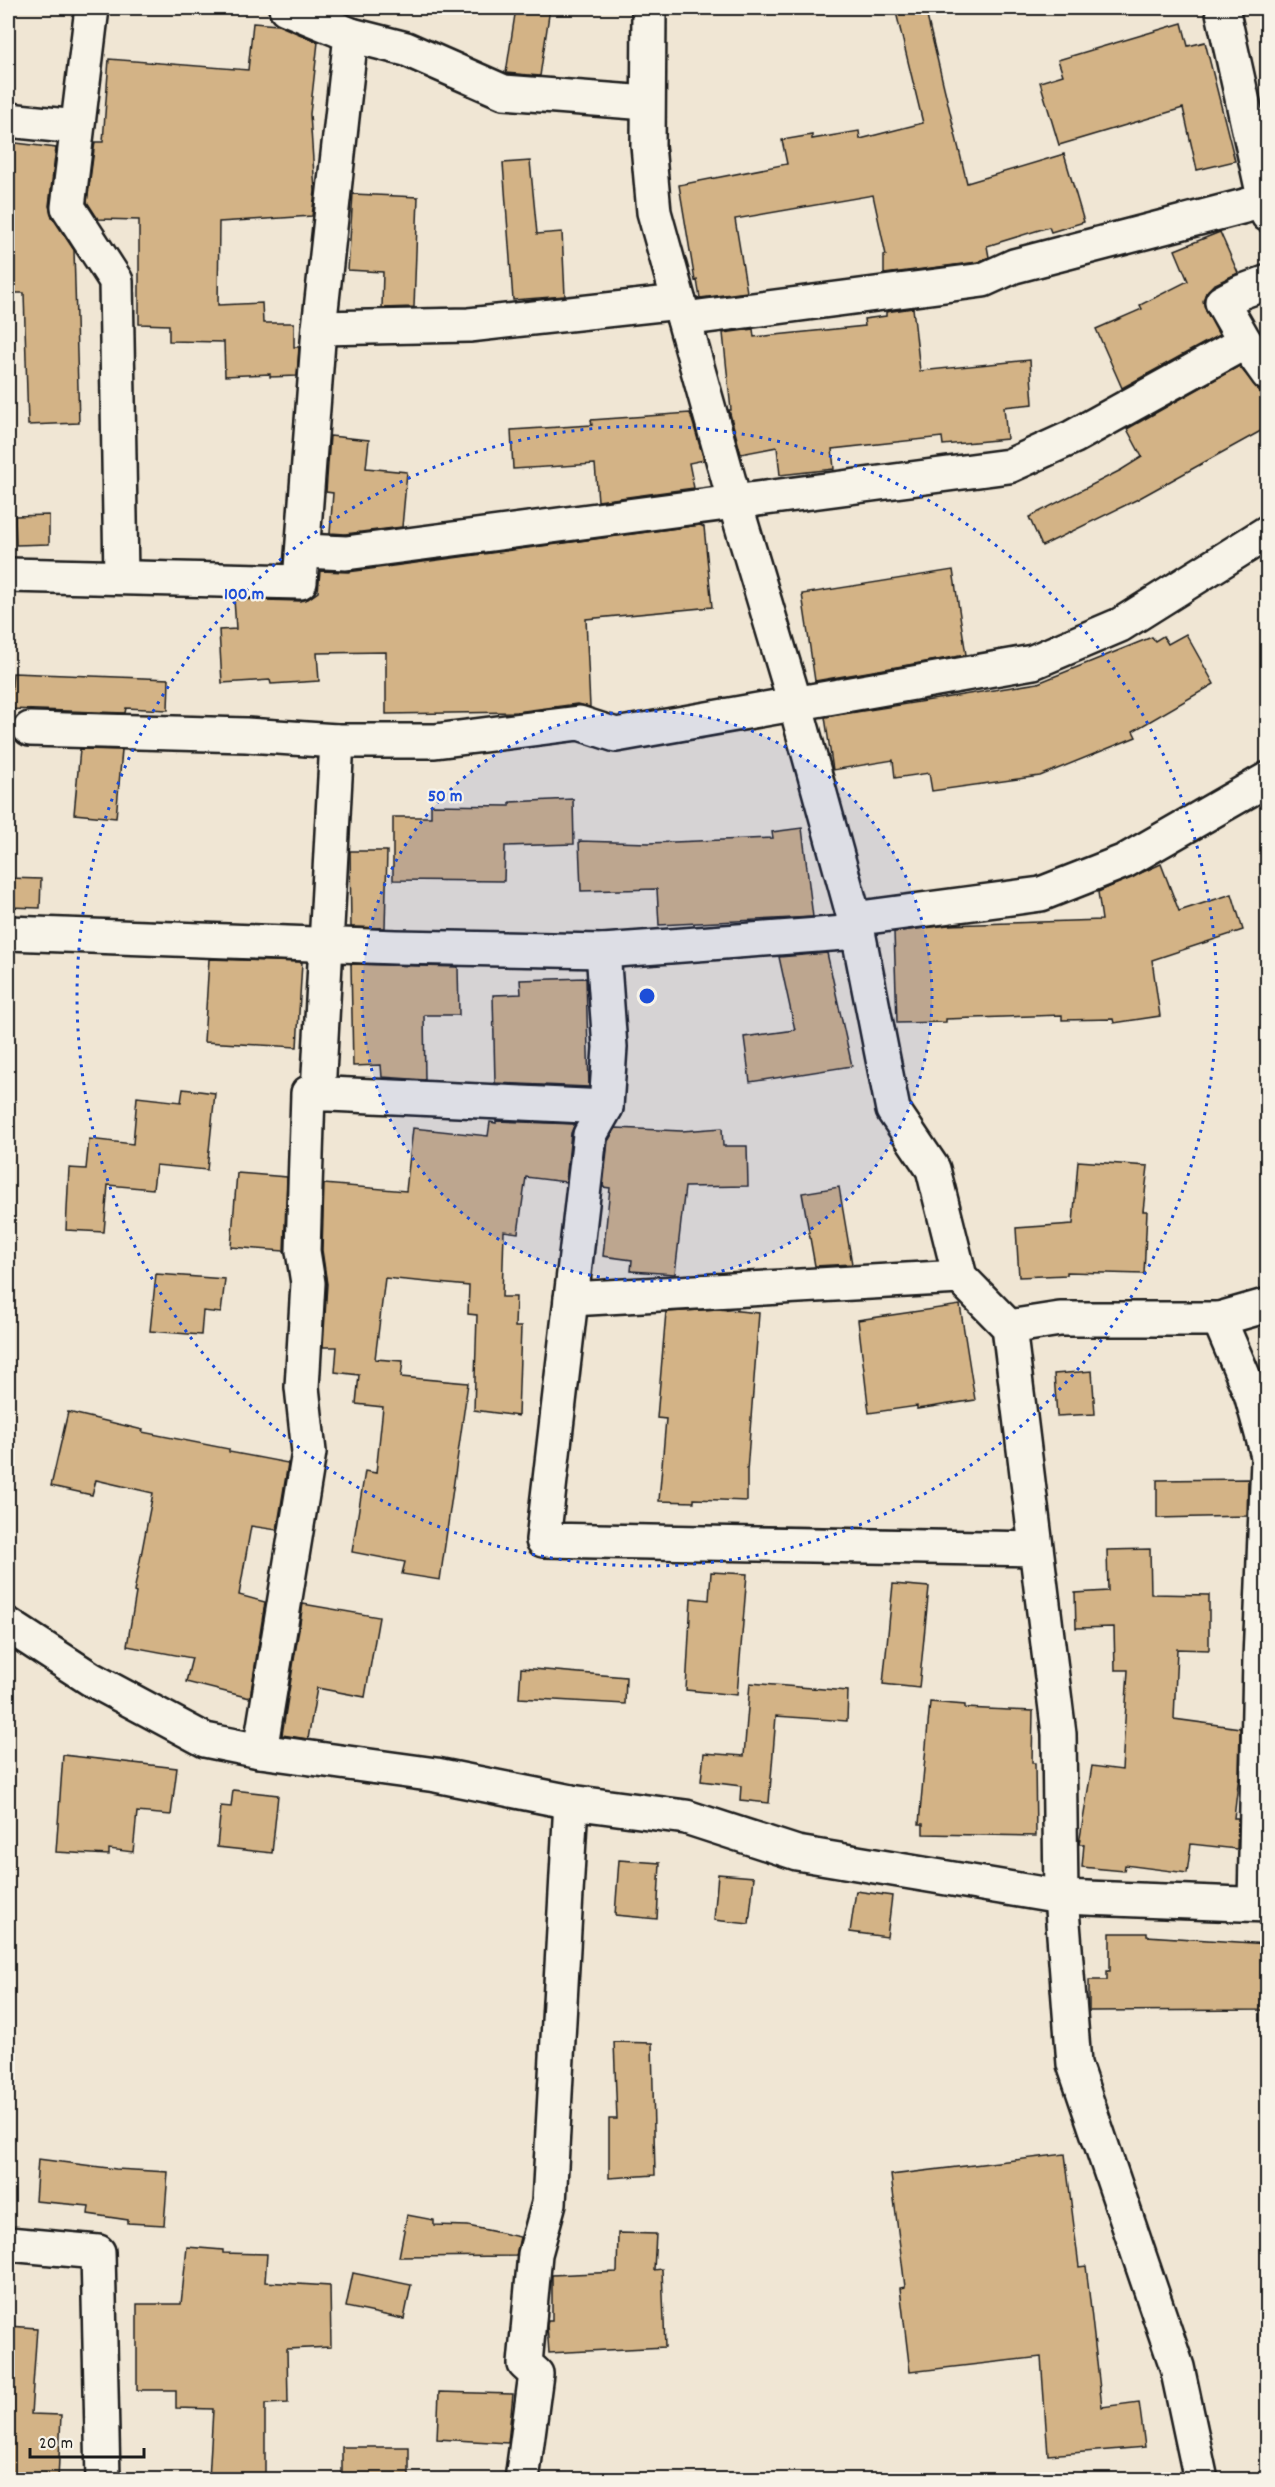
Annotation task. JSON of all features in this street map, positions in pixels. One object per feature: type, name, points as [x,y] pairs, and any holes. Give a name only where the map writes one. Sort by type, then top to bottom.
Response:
[{"type":"street","points":[[92,8],[68,207],[116,282],[121,577]]},
{"type":"street","points":[[286,8],[351,35],[406,49],[504,92],[647,103]]},
{"type":"street","points":[[648,8],[647,103],[654,212],[735,503],[795,703],[855,926],[893,1110],[933,1169],[960,1277],[1009,1327],[1059,1734],[1060,1897],[1074,2064],[1177,2367],[1201,2480]]},
{"type":"street","points":[[319,328],[469,325],[682,311],[983,280],[1014,266],[1266,208],[1222,8]]},
{"type":"street","points":[[8,575],[300,582],[319,328],[351,35]]},
{"type":"street","points":[[8,120],[78,128]]},
{"type":"street","points":[[1268,282],[1222,302],[1245,342],[1268,374]]},
{"type":"street","points":[[304,551],[346,553],[1009,466],[1073,437],[1245,342]]},
{"type":"street","points":[[30,729],[246,735],[337,741],[435,741],[579,723],[616,735],[1033,662],[1120,625],[1268,532]]},
{"type":"street","points":[[318,1093],[337,741]]},
{"type":"street","points":[[8,933],[327,945],[603,951],[855,926],[1041,894],[1125,861],[1268,779]]},
{"type":"street","points":[[603,951],[610,1047],[606,1107],[590,1135],[543,1540],[1035,1549]]},
{"type":"street","points":[[260,1750],[309,1452],[302,1387],[308,1283],[303,1251],[308,1093],[606,1107]]},
{"type":"street","points":[[571,1299],[960,1277]]},
{"type":"street","points":[[1009,1327],[1060,1319],[1220,1319],[1268,1305]]},
{"type":"street","points":[[8,1625],[91,1679],[205,1740],[436,1775],[571,1802],[686,1817],[797,1853],[1060,1897],[1261,1905],[1260,1659],[1268,1458],[1251,1394],[1220,1319]]},
{"type":"street","points":[[522,2480],[536,2374],[525,2364],[535,2254],[549,2203],[571,1802]]},
{"type":"street","points":[[8,2244],[98,2252],[103,2480]]},
{"type":"building","points":[[516,8],[550,8],[540,76],[506,73]]},
{"type":"building","points":[[895,8],[925,8],[967,183],[1064,154],[1084,222],[1051,232],[1049,227],[987,246],[989,257],[978,262],[884,274],[884,255],[886,255],[873,195],[735,219],[747,292],[700,298],[697,280],[695,281],[679,185],[787,164],[782,140],[812,135],[812,139],[859,131],[860,139],[923,123]]},
{"type":"building","points":[[253,23],[278,25],[318,42],[310,114],[315,191],[312,216],[219,222],[218,305],[262,303],[263,323],[294,323],[294,347],[299,347],[297,376],[270,377],[270,374],[225,376],[224,342],[169,341],[169,325],[139,324],[139,220],[98,219],[87,202],[95,142],[103,142],[109,59],[248,70]]},
{"type":"building","points":[[1182,23],[1188,46],[1205,42],[1235,161],[1197,170],[1183,108],[1059,145],[1040,82],[1063,75],[1058,60]]},
{"type":"building","points":[[8,142],[56,148],[49,206],[52,217],[74,250],[79,423],[28,425],[24,293],[8,293]]},
{"type":"building","points":[[530,161],[537,234],[562,232],[565,296],[513,300],[503,163]]},
{"type":"building","points":[[353,194],[418,197],[414,307],[382,308],[383,272],[348,270]]},
{"type":"building","points":[[1220,232],[1238,273],[1213,285],[1203,301],[1219,335],[1122,388],[1096,329],[1142,309],[1140,305],[1188,281],[1175,250]]},
{"type":"building","points":[[913,308],[920,371],[1030,360],[1033,404],[1004,407],[1007,439],[943,445],[942,437],[832,449],[834,469],[780,475],[777,447],[741,454],[729,410],[731,410],[723,333],[753,329],[754,337],[865,326],[864,319],[886,316],[886,312]]},
{"type":"building","points":[[1239,366],[1259,390],[1268,406],[1268,427],[1136,500],[1042,546],[1029,517],[1142,457],[1127,429]]},
{"type":"building","points":[[690,413],[704,460],[689,463],[694,488],[598,501],[595,464],[513,469],[511,430],[592,425],[591,420]]},
{"type":"building","points":[[330,436],[369,440],[366,468],[407,472],[402,527],[345,534],[330,533],[333,493],[326,492]]},
{"type":"building","points":[[49,515],[49,544],[16,545],[15,516]]},
{"type":"building","points":[[700,525],[704,527],[712,607],[586,619],[590,707],[577,704],[516,712],[386,714],[386,652],[317,653],[319,681],[271,684],[270,680],[222,683],[219,630],[236,629],[234,599],[300,601],[308,599],[318,592],[320,571],[348,572]]},
{"type":"building","points":[[953,570],[966,655],[815,681],[802,594]]},
{"type":"building","points":[[1186,634],[1214,684],[1133,731],[1136,737],[1040,776],[932,791],[929,773],[895,778],[893,760],[833,770],[825,717],[1038,683],[1152,637],[1155,641],[1163,636],[1168,644]]},
{"type":"building","points":[[13,673],[169,679],[168,710],[126,708],[125,713],[10,709]]},
{"type":"building","points":[[80,749],[122,750],[116,818],[74,814]]},
{"type":"building","points":[[573,799],[574,844],[505,846],[504,881],[393,880],[393,817],[431,817],[431,805],[510,806],[510,802]]},
{"type":"building","points":[[802,828],[813,917],[659,925],[657,889],[581,891],[579,841],[649,843],[773,838],[772,832]]},
{"type":"building","points":[[350,851],[387,851],[385,928],[351,927]]},
{"type":"building","points":[[1161,864],[1179,911],[1232,894],[1243,930],[1152,960],[1160,1016],[1114,1023],[1113,1019],[1062,1020],[1062,1015],[897,1023],[894,932],[948,925],[1102,920],[1098,892]]},
{"type":"building","points":[[8,878],[41,879],[40,908],[8,907]]},
{"type":"building","points":[[827,953],[852,1066],[750,1082],[744,1037],[795,1030],[779,957]]},
{"type":"building","points":[[209,959],[302,962],[297,1047],[204,1042]]},
{"type":"building","points":[[351,964],[458,967],[459,1015],[424,1015],[425,1080],[382,1077],[381,1065],[353,1066]]},
{"type":"building","points":[[586,978],[589,1087],[495,1083],[493,995],[521,994],[520,980]]},
{"type":"building","points":[[183,1089],[215,1093],[207,1170],[156,1165],[153,1189],[108,1185],[104,1232],[66,1230],[69,1168],[86,1169],[89,1139],[133,1144],[137,1097],[181,1102]]},
{"type":"building","points":[[496,1121],[575,1124],[571,1133],[566,1182],[526,1177],[518,1233],[504,1231],[502,1297],[516,1297],[515,1327],[521,1327],[518,1416],[474,1410],[477,1315],[468,1314],[469,1286],[385,1278],[375,1359],[403,1361],[401,1377],[468,1383],[440,1580],[402,1574],[405,1562],[352,1552],[365,1471],[376,1473],[383,1407],[356,1404],[359,1375],[335,1372],[337,1347],[323,1347],[327,1284],[322,1250],[324,1184],[406,1191],[413,1128],[488,1136],[490,1122],[496,1123]]},
{"type":"building","points":[[616,1128],[682,1131],[722,1128],[723,1146],[747,1146],[748,1186],[685,1187],[675,1274],[631,1271],[632,1260],[603,1256],[610,1188],[603,1187],[608,1141]]},
{"type":"building","points":[[1078,1161],[1148,1166],[1143,1211],[1147,1211],[1144,1274],[1067,1272],[1067,1275],[1019,1277],[1016,1228],[1073,1224]]},
{"type":"building","points":[[237,1173],[287,1177],[284,1251],[231,1247]]},
{"type":"building","points":[[839,1187],[852,1264],[815,1266],[802,1193]]},
{"type":"building","points":[[156,1274],[225,1279],[221,1313],[203,1311],[201,1335],[150,1331]]},
{"type":"building","points":[[960,1305],[975,1400],[917,1409],[917,1406],[869,1413],[858,1320]]},
{"type":"building","points":[[718,1309],[759,1313],[747,1471],[747,1501],[694,1499],[694,1502],[659,1501],[666,1419],[657,1418],[666,1312]]},
{"type":"building","points":[[1092,1371],[1095,1414],[1057,1416],[1054,1374]]},
{"type":"building","points":[[68,1412],[143,1430],[142,1432],[288,1463],[277,1530],[251,1526],[239,1595],[265,1602],[250,1698],[186,1682],[192,1658],[127,1646],[136,1593],[134,1592],[153,1493],[96,1480],[92,1495],[51,1486]]},
{"type":"building","points":[[1248,1479],[1247,1516],[1157,1518],[1157,1480]]},
{"type":"building","points":[[1150,1549],[1151,1594],[1209,1595],[1209,1650],[1177,1649],[1174,1719],[1240,1728],[1239,1775],[1234,1818],[1238,1818],[1237,1849],[1191,1844],[1187,1873],[1125,1865],[1124,1871],[1082,1867],[1084,1844],[1079,1844],[1092,1766],[1122,1770],[1128,1670],[1115,1670],[1114,1627],[1076,1628],[1075,1593],[1108,1591],[1107,1550]]},
{"type":"building","points":[[711,1572],[747,1574],[737,1695],[686,1690],[691,1598],[709,1600]]},
{"type":"building","points":[[893,1584],[929,1587],[919,1688],[883,1684]]},
{"type":"building","points":[[303,1604],[379,1617],[365,1697],[317,1688],[308,1739],[282,1735]]},
{"type":"building","points":[[521,1668],[626,1677],[625,1704],[519,1698]]},
{"type":"building","points":[[750,1683],[848,1691],[847,1721],[776,1716],[769,1803],[740,1800],[741,1786],[701,1781],[704,1753],[744,1756]]},
{"type":"building","points":[[930,1702],[965,1705],[965,1708],[1033,1711],[1032,1763],[1035,1763],[1036,1836],[923,1834],[923,1824],[919,1824]]},
{"type":"building","points":[[63,1755],[177,1768],[171,1815],[137,1812],[133,1852],[109,1849],[109,1855],[56,1852]]},
{"type":"building","points":[[233,1790],[278,1795],[272,1853],[217,1847],[221,1806],[231,1807]]},
{"type":"building","points":[[619,1860],[660,1863],[657,1919],[615,1915]]},
{"type":"building","points":[[718,1874],[754,1877],[749,1924],[714,1920]]},
{"type":"building","points":[[856,1891],[892,1896],[887,1937],[850,1932]]},
{"type":"building","points":[[1110,1933],[1147,1933],[1147,1936],[1268,1944],[1268,2010],[1089,2011],[1089,1980],[1107,1980],[1107,1971],[1110,1971]]},
{"type":"building","points":[[614,2042],[652,2043],[655,2175],[609,2178],[609,2119],[617,2119]]},
{"type":"building","points":[[1065,2154],[1079,2267],[1086,2266],[1102,2407],[1139,2402],[1145,2447],[1048,2455],[1041,2357],[910,2372],[900,2288],[905,2287],[891,2175]]},
{"type":"building","points":[[38,2159],[116,2169],[168,2172],[164,2225],[128,2223],[128,2220],[88,2214],[89,2206],[35,2201]]},
{"type":"building","points":[[407,2215],[434,2220],[434,2225],[468,2226],[520,2237],[516,2256],[399,2257]]},
{"type":"building","points":[[618,2233],[656,2234],[654,2270],[662,2269],[665,2347],[549,2353],[547,2325],[548,2321],[552,2321],[552,2275],[617,2272]]},
{"type":"building","points":[[187,2247],[223,2250],[223,2253],[267,2254],[265,2282],[330,2286],[331,2347],[287,2349],[288,2403],[265,2404],[265,2480],[209,2480],[213,2409],[176,2408],[176,2390],[137,2390],[137,2304],[181,2304]]},
{"type":"building","points":[[353,2273],[411,2285],[404,2319],[346,2307]]},
{"type":"building","points":[[8,2326],[37,2328],[31,2414],[61,2415],[58,2480],[8,2480]]},
{"type":"building","points":[[439,2392],[513,2394],[508,2443],[437,2439]]},
{"type":"building","points":[[342,2447],[409,2447],[409,2480],[342,2480]]}]
